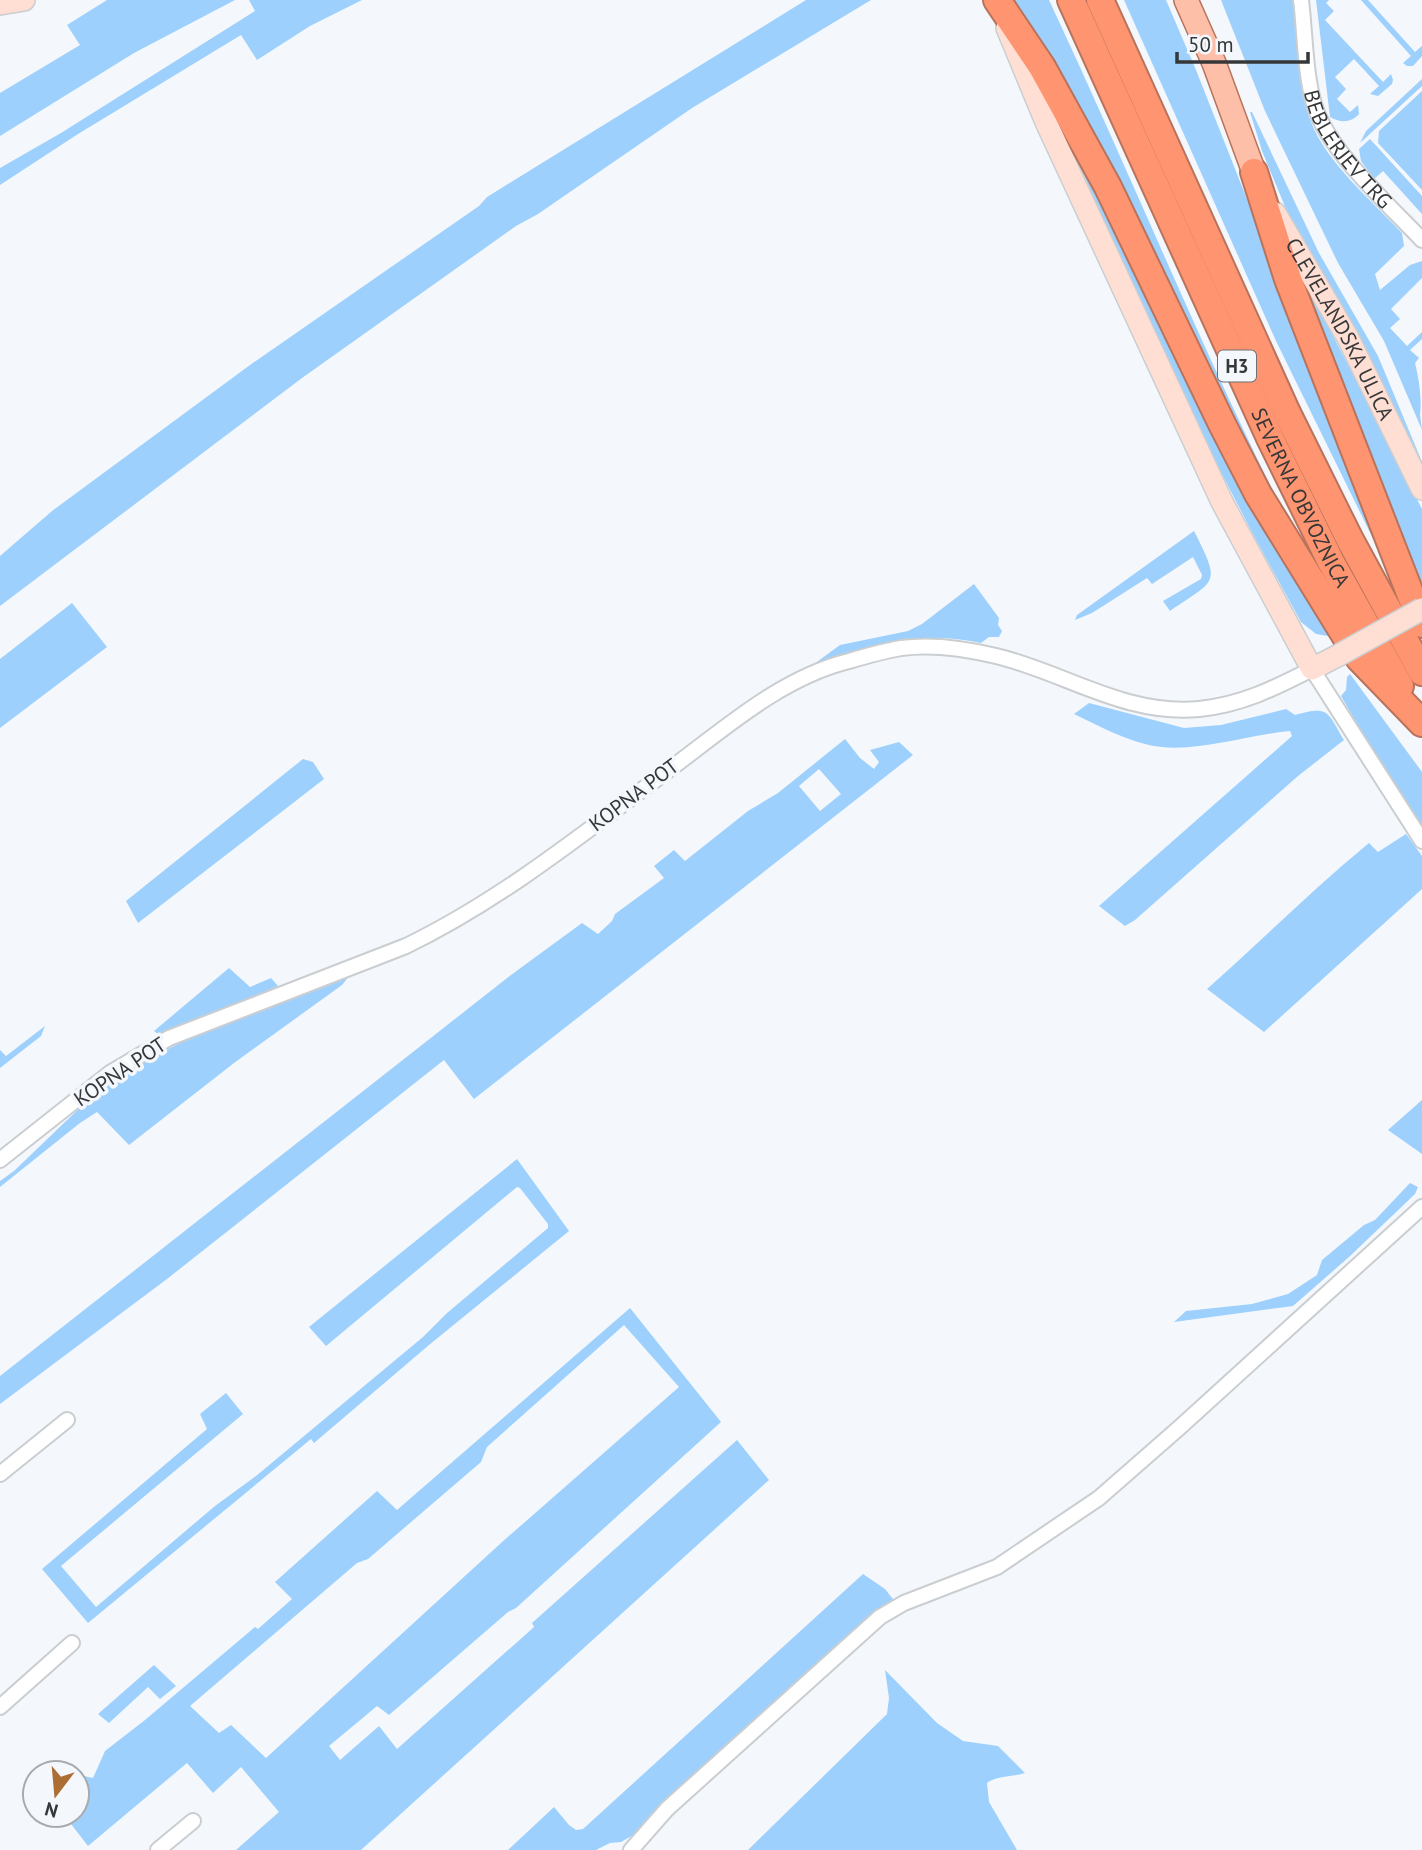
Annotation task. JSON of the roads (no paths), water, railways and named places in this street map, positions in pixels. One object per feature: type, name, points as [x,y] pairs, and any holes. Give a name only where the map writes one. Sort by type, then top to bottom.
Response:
[{"type":"highway","points":[[996,0],[1042,67],[1096,163],[1258,494],[1359,658],[1422,722]]},
{"type":"highway","name":"SEVERNA OBVOZNICA","points":[[1071,0],[1271,440],[1338,574],[1422,722]]},
{"type":"highway","name":"SEVERNA OBVOZNICA","points":[[1100,0],[1287,413],[1350,540],[1422,672]]},
{"type":"highway","points":[[1254,172],[1288,279],[1422,624]]},
{"type":"main road","points":[[1186,0],[1218,73],[1254,172]]},
{"type":"street","points":[[0,4],[24,0]]},
{"type":"street","points":[[996,0],[1046,122],[1222,502],[1312,669],[1422,841]]},
{"type":"street","name":"BEBLERJEV TRG","points":[[1301,0],[1312,97],[1319,120],[1335,146],[1422,240]]},
{"type":"street","name":"CLEVELANDSKA ULICA","points":[[1254,172],[1348,338],[1422,489]]},
{"type":"street","points":[[1312,669],[1422,609]]},
{"type":"street","name":"KOPNA POT","points":[[0,1160],[110,1073],[169,1038],[374,959],[451,923],[531,872],[747,711],[800,679],[846,662],[902,648],[934,648],[995,655],[1098,694],[1132,703],[1196,709],[1237,703],[1273,689],[1312,669]]},
{"type":"street","points":[[631,1850],[667,1809],[880,1617],[904,1603],[997,1567],[1099,1498],[1180,1428],[1422,1207]]},
{"type":"street","points":[[0,1474],[67,1420]]},
{"type":"street","points":[[0,1707],[72,1643]]},
{"type":"street","points":[[159,1850],[193,1821]]}]
